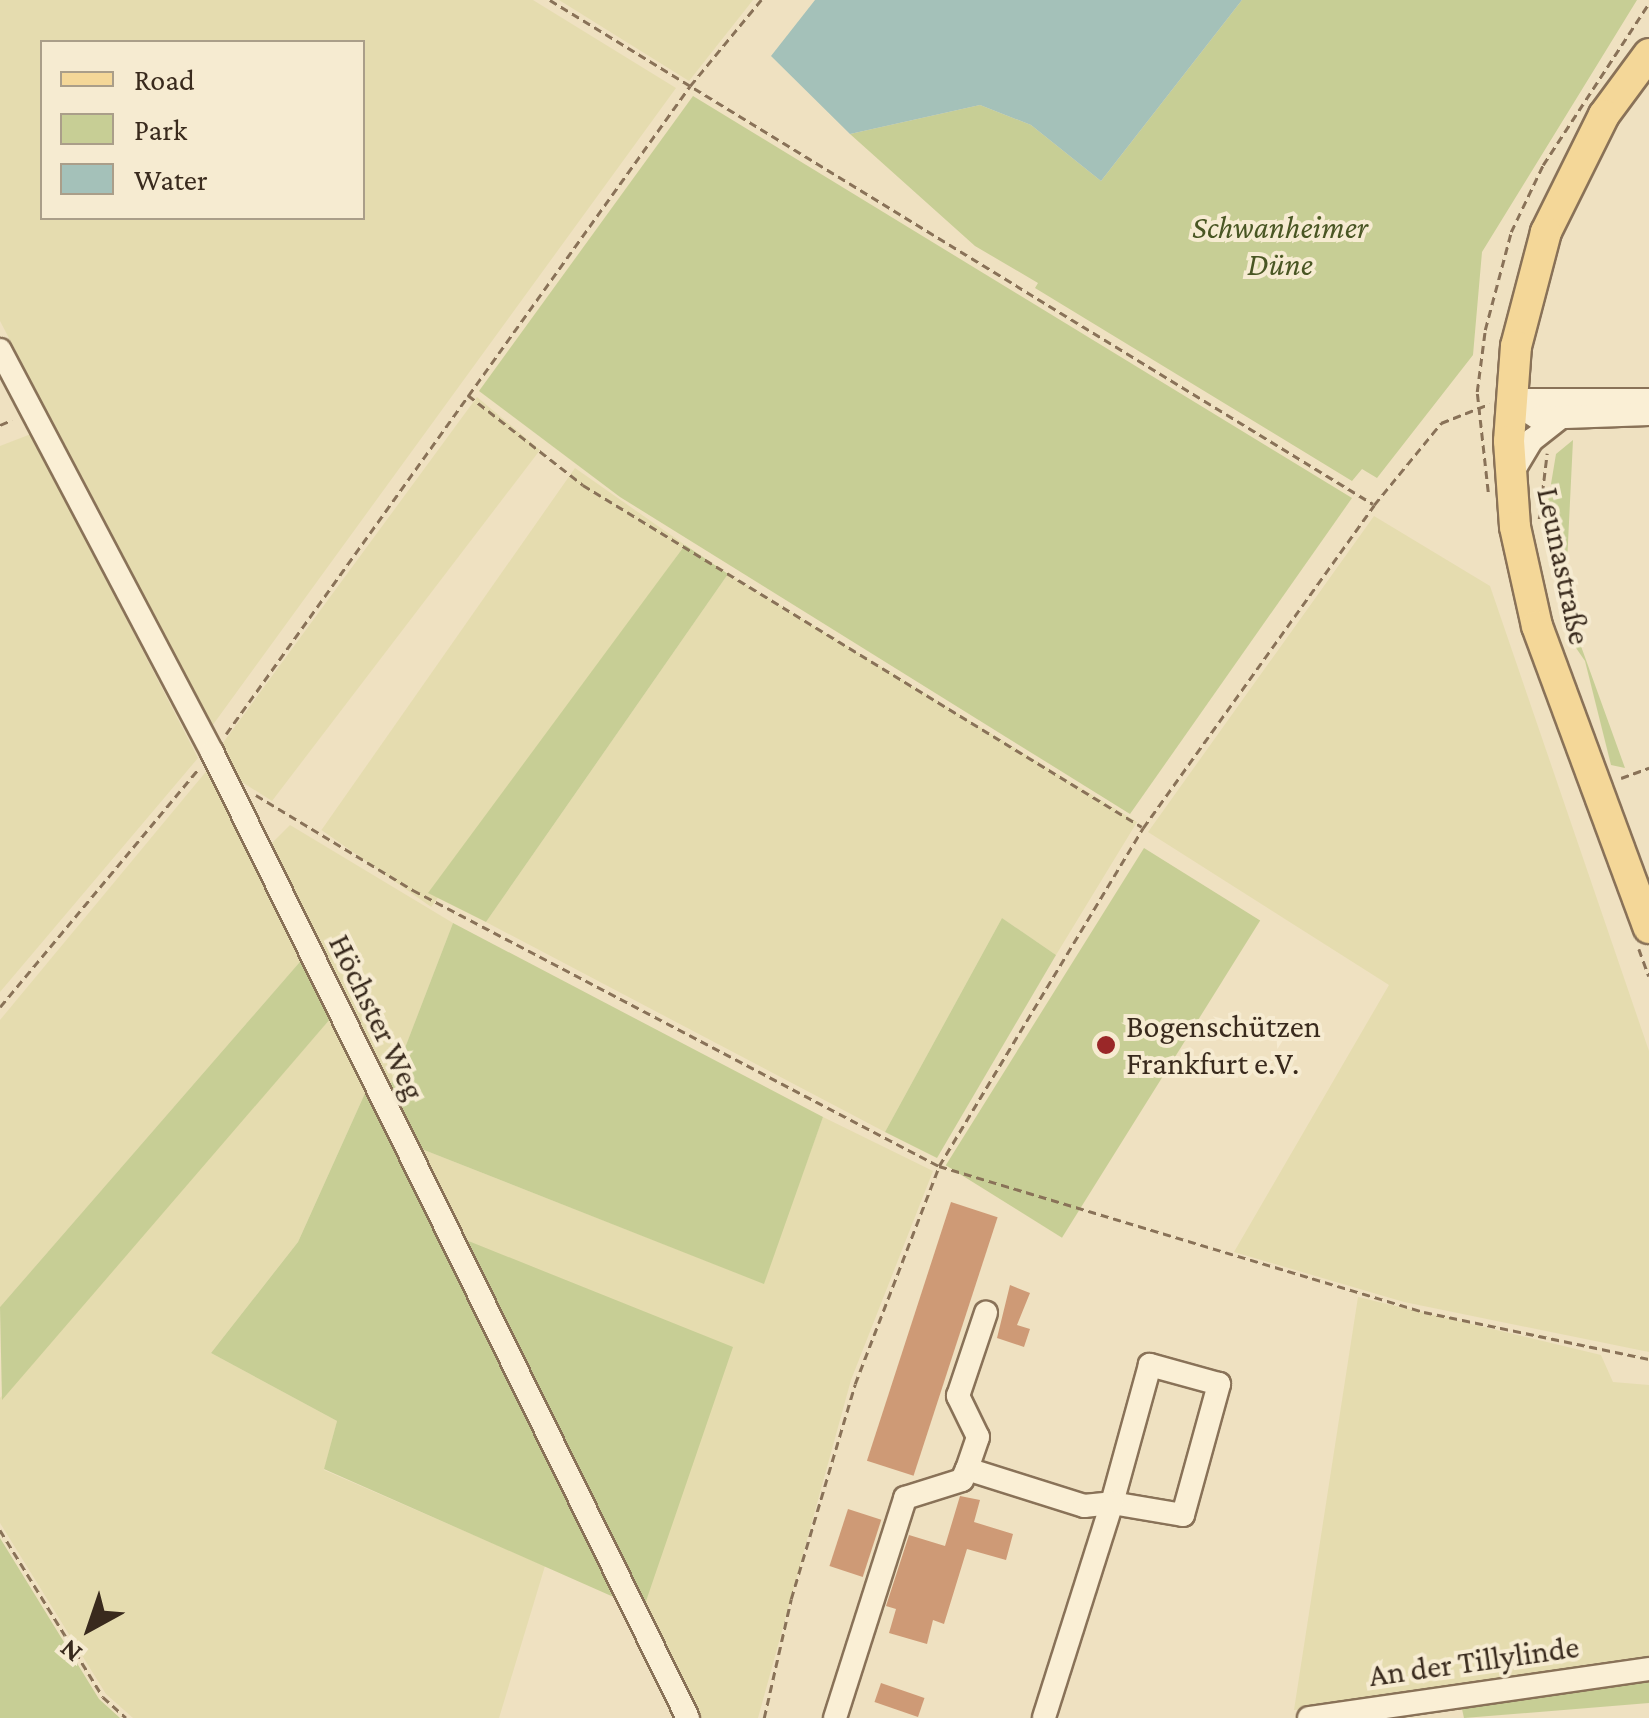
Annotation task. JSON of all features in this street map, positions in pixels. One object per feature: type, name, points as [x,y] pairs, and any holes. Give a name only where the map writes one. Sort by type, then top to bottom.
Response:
[{"type":"main road","name":"Leunastraße","points":[[1649,54],[1604,115],[1546,232],[1526,300],[1510,400],[1510,478],[1524,575],[1554,682],[1649,928]]},
{"type":"street","name":"Höchster Weg","points":[[0,350],[212,752],[688,1718]]},
{"type":"street","points":[[1510,400],[1649,400]]},
{"type":"street","points":[[1510,400],[1528,416],[1558,420],[1649,414]]},
{"type":"street","points":[[1510,478],[1532,440],[1558,420]]},
{"type":"street","points":[[835,1718],[905,1498],[962,1480],[967,1468],[978,1437],[958,1396],[986,1313]]},
{"type":"street","points":[[967,1468],[1084,1506],[1112,1502],[1182,1515],[1219,1384],[1150,1366],[1112,1502],[1044,1718]]},
{"type":"street","name":"An der Tillylinde","points":[[1308,1718],[1649,1669]]},
{"type":"path","points":[[550,0],[1374,505]]},
{"type":"path","points":[[0,1007],[212,752],[690,86],[761,0]]},
{"type":"path","points":[[1477,392],[1479,436]]},
{"type":"path","points":[[468,396],[583,485],[1143,828]]},
{"type":"path","points":[[764,1718],[791,1599],[855,1384],[939,1166],[1143,828],[1374,505],[1441,422],[1478,408]]},
{"type":"path","points":[[1540,528],[1546,450]]},
{"type":"path","points":[[1610,782],[1649,768]]},
{"type":"path","points":[[252,792],[413,890],[939,1166],[1424,1312],[1649,1359]]},
{"type":"path","points":[[0,1530],[102,1697],[126,1718]]},
{"type":"shaded area","points":[[0,0],[533,0],[676,88],[212,726],[0,321]]},
{"type":"shaded area","points":[[559,0],[753,0],[689,81]]},
{"type":"shaded area","points":[[477,397],[540,450],[272,801],[223,770],[217,751]]},
{"type":"shaded area","points":[[31,434],[198,758],[0,992],[0,446]]},
{"type":"shaded area","points":[[575,468],[685,545],[431,907],[321,830]]},
{"type":"shaded area","points":[[1374,516],[1490,586],[1649,1051],[1649,1352],[1404,1302],[1234,1252],[1389,985],[1148,832]]},
{"type":"shaded area","points":[[728,574],[1137,822],[1056,955],[1002,918],[885,1132],[486,922]]},
{"type":"shaded area","points":[[209,768],[305,956],[0,1307],[0,1020]]},
{"type":"shaded area","points":[[290,825],[453,923],[388,1092],[269,846]]},
{"type":"shaded area","points":[[331,1018],[366,1091],[298,1242],[211,1353],[337,1421],[324,1470],[545,1566],[499,1718],[133,1718],[106,1694],[0,1523],[0,1398]]},
{"type":"shaded area","points":[[823,1117],[933,1171],[851,1380],[758,1718],[697,1718],[419,1148],[763,1283]]},
{"type":"shaded area","points":[[1358,1297],[1601,1355],[1613,1382],[1649,1385],[1649,1663],[1294,1710]]},
{"type":"green space","name":"Schwanheimer Düne","points":[[1242,0],[1637,0],[1482,252],[1473,355],[1377,478],[1362,469],[1352,481],[1035,288],[1038,283],[975,246],[850,134],[980,105],[1031,125],[1101,181]]},
{"type":"green space","points":[[693,96],[1352,498],[1130,814],[620,497],[479,391]]},
{"type":"green space","points":[[1573,440],[1566,584],[1573,624],[1625,768],[1611,765],[1585,661],[1574,645],[1545,520],[1556,454]]},
{"type":"green space","points":[[685,545],[728,574],[486,922],[428,893]]},
{"type":"green space","name":"Bogenschützen Frankfurt e.V.","points":[[1144,848],[1260,921],[1062,1238],[946,1165]]},
{"type":"green space","points":[[1002,918],[1056,955],[937,1158],[885,1132]]},
{"type":"green space","points":[[453,923],[823,1117],[764,1284],[419,1148],[388,1092]]},
{"type":"green space","points":[[305,956],[331,1018],[2,1400],[0,1307]]},
{"type":"green space","points":[[366,1091],[436,1234],[461,1238],[733,1347],[643,1610],[324,1469],[337,1421],[211,1353],[298,1242]]},
{"type":"green space","points":[[0,1538],[99,1699],[120,1718],[0,1718]]},
{"type":"green space","points":[[1649,1676],[1649,1703],[1464,1718],[1460,1700]]},
{"type":"water","points":[[815,0],[1242,0],[1101,181],[1031,125],[980,105],[850,134],[771,56]]},
{"type":"building","points":[[951,1202],[998,1217],[914,1476],[867,1461]]},
{"type":"building","points":[[1010,1285],[1030,1293],[1017,1325],[1030,1329],[1024,1347],[997,1338]]},
{"type":"building","points":[[960,1496],[980,1500],[974,1522],[1013,1534],[1006,1560],[967,1549],[944,1624],[933,1620],[927,1644],[889,1633],[896,1609],[886,1606],[909,1535],[945,1546]]},
{"type":"building","points":[[848,1509],[881,1520],[863,1577],[829,1566]]},
{"type":"building","points":[[881,1683],[924,1698],[918,1717],[874,1702]]},
{"type":"place","name":"Bogenschützen Frankfurt e.V.","points":[[1106,1045]]}]
